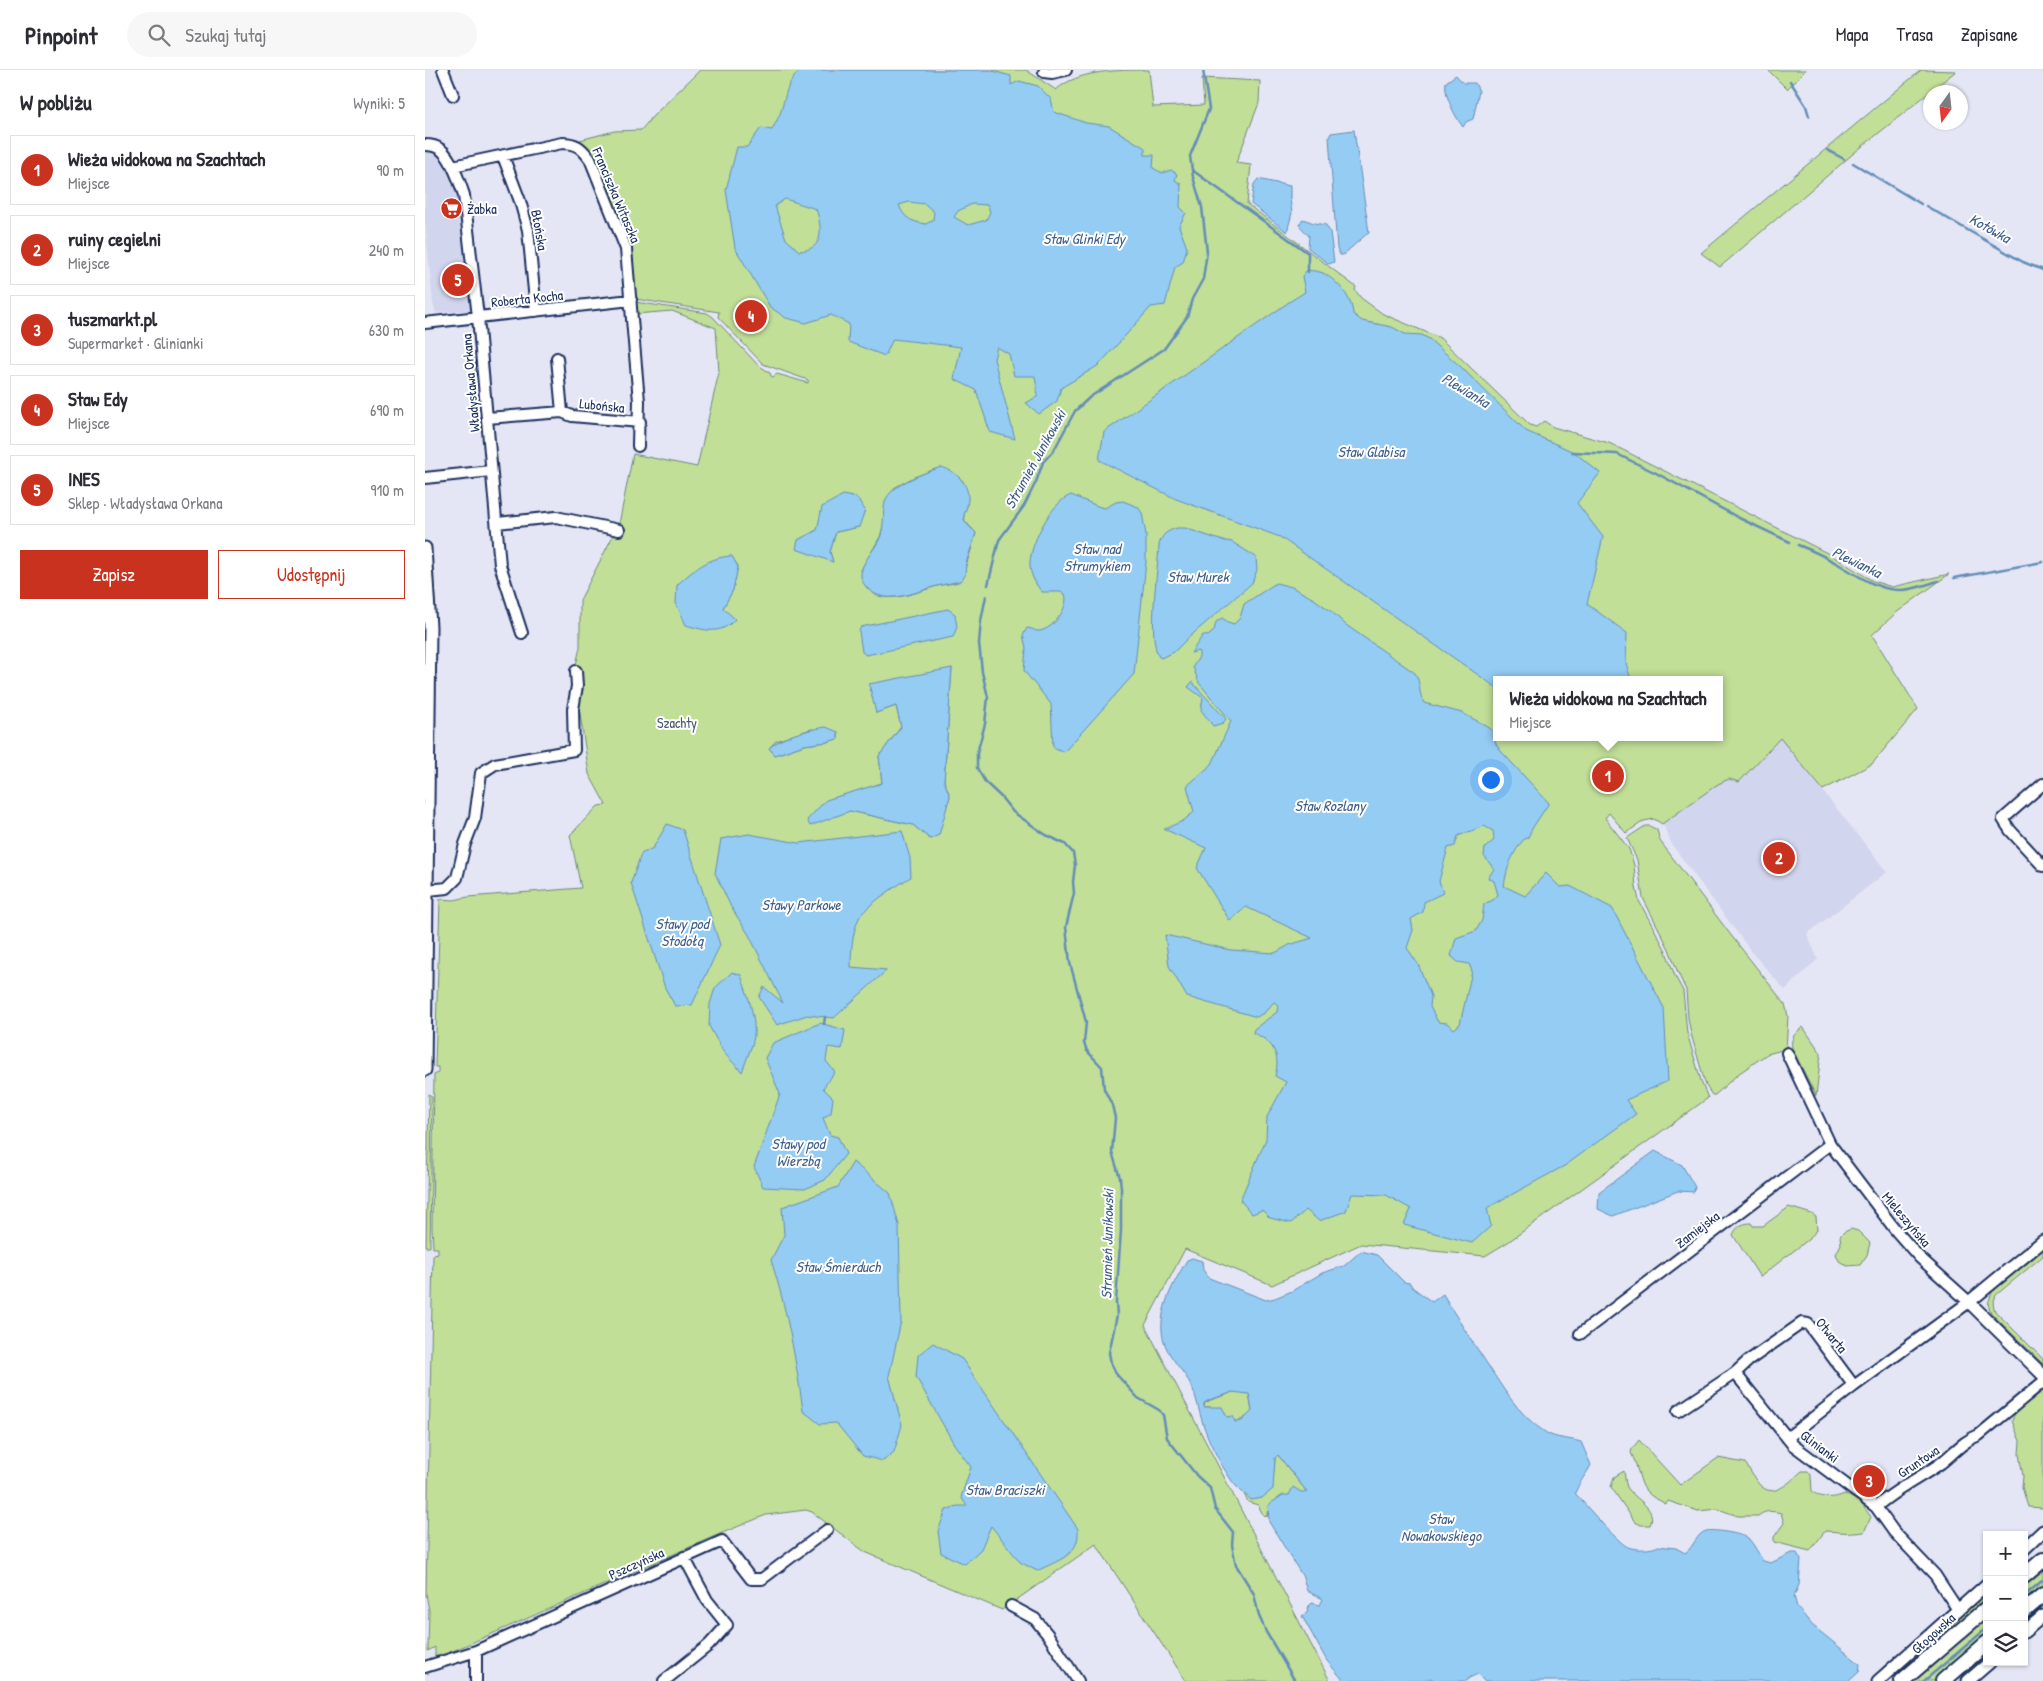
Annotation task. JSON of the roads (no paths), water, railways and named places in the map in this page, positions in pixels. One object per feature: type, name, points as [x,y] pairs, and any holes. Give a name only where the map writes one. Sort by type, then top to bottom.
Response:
[{"type":"main road","points":[[2028,1573],[2043,1560]]},
{"type":"main road","points":[[2028,1608],[2043,1595]]},
{"type":"main road","name":"Głogowska","points":[[1902,1681],[1983,1611]]},
{"type":"main road","points":[[1943,1681],[1983,1646]]},
{"type":"street","points":[[443,70],[453,95]]},
{"type":"street","points":[[1044,72],[1053,73],[1066,70]]},
{"type":"street","name":"Franciszka Witaszka","points":[[453,166],[561,143],[573,143],[582,148],[590,159],[625,243],[631,300],[639,422],[638,446]]},
{"type":"street","name":"Władysława Orkana","points":[[425,145],[440,148],[453,166],[464,195],[478,317],[500,565],[522,633]]},
{"type":"street","name":"Błońska","points":[[503,156],[528,230],[535,311]]},
{"type":"street","name":"Roberta Kocha","points":[[425,323],[631,300]]},
{"type":"street","name":"Lubońska","points":[[557,358],[562,412]]},
{"type":"street","name":"Lubońska","points":[[487,418],[562,412],[572,416],[639,422]]},
{"type":"street","points":[[425,478],[491,471]]},
{"type":"street","points":[[497,523],[556,517],[619,530]]},
{"type":"street","points":[[425,548],[430,605],[425,1070]]},
{"type":"street","points":[[428,890],[447,888],[457,878],[465,844],[475,818],[481,773],[495,764],[574,750],[572,721],[577,686],[576,671]]},
{"type":"street","points":[[2043,784],[2003,819],[2010,830],[2043,866]]},
{"type":"street","name":"Mieleszyńska","points":[[1787,1053],[1830,1144],[1897,1232],[1919,1257],[1969,1302],[2043,1375]]},
{"type":"street","name":"Zamiejska","points":[[1580,1334],[1830,1144]]},
{"type":"street","points":[[1787,1438],[1854,1386],[1969,1302],[2043,1241]]},
{"type":"street","name":"Otwarta","points":[[1735,1373],[1802,1323],[1808,1324],[1854,1386]]},
{"type":"street","points":[[1678,1411],[1735,1373]]},
{"type":"street","name":"Glinianki","points":[[1735,1373],[1793,1445],[1877,1507],[1894,1532],[1935,1576],[1959,1610]]},
{"type":"street","name":"Gruntowa","points":[[1877,1507],[1889,1495],[1907,1487],[1968,1440],[1979,1435],[2043,1382]]},
{"type":"street","points":[[684,1557],[722,1541],[751,1579],[762,1579],[827,1530]]},
{"type":"street","points":[[2028,1545],[2043,1531]]},
{"type":"street","name":"Pszczyńska","points":[[425,1667],[476,1651],[684,1557],[707,1600],[727,1625],[709,1645],[664,1681]]},
{"type":"street","name":"Głogowska","points":[[1878,1681],[1983,1588]]},
{"type":"street","points":[[1011,1606],[1035,1619],[1048,1635],[1078,1681]]},
{"type":"street","points":[[2028,1629],[2043,1616]]},
{"type":"street","points":[[476,1651],[476,1681]]},
{"type":"street","points":[[1968,1681],[1985,1666]]},
{"type":"water","name":"Staw Glinki Edy","points":[[801,70],[989,70],[1011,76],[1011,85],[1019,81],[1038,86],[1051,99],[1054,112],[1086,123],[1109,126],[1145,148],[1145,155],[1154,155],[1153,168],[1162,173],[1171,170],[1177,174],[1175,180],[1181,184],[1180,207],[1186,213],[1179,226],[1187,248],[1183,262],[1175,267],[1165,305],[1151,307],[1099,365],[1061,388],[1057,401],[1039,414],[1026,403],[1038,396],[1035,376],[1014,376],[1009,354],[997,347],[994,359],[1015,439],[990,432],[976,390],[954,379],[961,347],[893,339],[885,356],[848,342],[849,324],[831,315],[806,323],[786,318],[770,307],[735,248],[726,190],[737,147],[747,147],[761,128],[772,130],[781,111],[788,87]],"holes":[[[785,199],[816,209],[820,230],[817,242],[813,247],[799,251],[786,239],[775,206]],[[909,202],[925,204],[934,212],[933,220],[926,224],[906,217],[899,205]],[[972,204],[988,205],[990,212],[986,220],[968,225],[954,217],[958,211]]]},
{"type":"water","points":[[1456,75],[1463,83],[1475,83],[1479,91],[1473,119],[1466,122],[1463,127],[1446,93],[1446,82]]},
{"type":"water","points":[[1354,130],[1369,232],[1343,255],[1340,255],[1337,249],[1329,137],[1331,133]]},
{"type":"water","points":[[1258,179],[1290,186],[1292,213],[1287,232],[1251,204],[1254,184]]},
{"type":"water","points":[[1303,219],[1326,225],[1330,232],[1334,262],[1329,264],[1308,248],[1309,236],[1299,225]]},
{"type":"water","name":"Staw Glabisa","points":[[1307,270],[1317,271],[1334,281],[1347,296],[1353,314],[1362,321],[1392,327],[1405,334],[1422,335],[1429,339],[1460,366],[1526,431],[1574,452],[1600,473],[1577,503],[1603,537],[1587,604],[1627,633],[1626,663],[1630,676],[1493,676],[1493,685],[1280,537],[1176,499],[1099,460],[1104,432],[1305,292],[1302,276]]},
{"type":"water","points":[[941,467],[947,469],[963,481],[968,493],[964,519],[976,533],[966,563],[965,576],[960,581],[898,597],[879,596],[871,592],[862,580],[861,571],[881,535],[885,502],[888,496],[909,480]]},
{"type":"water","points":[[843,495],[857,498],[865,510],[859,527],[836,532],[830,552],[833,562],[796,549],[798,540],[817,530],[822,507]]},
{"type":"water","name":"Staw nad Strumykiem","points":[[1071,495],[1105,508],[1116,502],[1123,501],[1138,507],[1142,513],[1146,535],[1146,562],[1134,674],[1064,752],[1053,747],[1051,704],[1024,671],[1026,648],[1023,635],[1027,628],[1038,631],[1049,627],[1059,617],[1065,605],[1065,594],[1060,592],[1042,592],[1031,574],[1030,558],[1042,526],[1056,506],[1063,499]]},
{"type":"water","name":"Staw Murek","points":[[1177,528],[1185,528],[1220,540],[1232,542],[1256,557],[1257,570],[1252,583],[1174,652],[1161,658],[1156,648],[1153,620],[1159,545],[1165,534]]},
{"type":"water","points":[[732,556],[738,567],[733,590],[723,608],[735,619],[725,628],[719,630],[706,630],[686,625],[676,603],[677,585],[702,565],[716,559]]},
{"type":"water","name":"Staw Rozlany","points":[[1276,583],[1292,587],[1314,599],[1346,625],[1415,673],[1424,703],[1462,713],[1492,730],[1493,741],[1495,741],[1500,750],[1549,803],[1527,839],[1525,838],[1513,855],[1504,886],[1525,896],[1546,873],[1560,887],[1570,886],[1612,908],[1664,1008],[1668,1081],[1626,1100],[1636,1114],[1566,1165],[1487,1208],[1491,1226],[1472,1243],[1404,1225],[1411,1209],[1386,1195],[1352,1194],[1346,1211],[1319,1221],[1306,1210],[1291,1223],[1270,1218],[1262,1210],[1252,1214],[1240,1200],[1266,1139],[1267,1117],[1286,1082],[1275,1076],[1277,1062],[1274,1050],[1266,1040],[1253,1033],[1254,1029],[1277,1012],[1278,1005],[1274,1002],[1265,1012],[1257,1017],[1187,997],[1169,966],[1165,935],[1231,950],[1275,953],[1289,945],[1312,938],[1246,907],[1230,921],[1197,868],[1206,848],[1164,829],[1183,821],[1194,812],[1187,786],[1212,764],[1231,721],[1199,683],[1193,667],[1199,657],[1199,653],[1198,651],[1191,653],[1203,635],[1208,636],[1214,631],[1216,622],[1222,618],[1234,624],[1240,618],[1244,604]],"holes":[[[1484,826],[1493,831],[1494,840],[1485,848],[1484,856],[1494,869],[1488,878],[1494,881],[1498,895],[1493,900],[1484,904],[1482,920],[1476,931],[1456,938],[1451,956],[1458,962],[1469,964],[1472,971],[1460,1024],[1454,1029],[1447,1023],[1438,1022],[1430,1007],[1431,996],[1418,964],[1407,948],[1413,930],[1411,919],[1423,912],[1424,902],[1443,893],[1439,881],[1448,848],[1455,846],[1458,836]]]},
{"type":"water","points":[[948,609],[955,614],[957,627],[953,637],[866,655],[862,652],[859,631],[861,627]]},
{"type":"water","points":[[952,668],[944,781],[950,796],[939,835],[930,839],[913,825],[850,811],[810,826],[807,820],[826,800],[882,783],[879,756],[901,727],[896,706],[876,713],[869,684]]},
{"type":"water","points":[[1192,682],[1226,719],[1223,723],[1213,726],[1201,710],[1203,698],[1188,687]]},
{"type":"water","points":[[826,727],[838,732],[838,739],[804,745],[775,755],[769,748],[789,736]]},
{"type":"water","name":"Stawy pod Stodołą","points":[[667,824],[683,830],[720,945],[692,1005],[675,1006],[665,988],[631,883],[641,854],[653,848]]},
{"type":"water","name":"Stawy Parkowe","points":[[902,831],[910,858],[911,877],[862,913],[853,936],[851,967],[887,970],[834,1018],[807,1015],[777,1025],[759,997],[764,987],[783,1003],[749,935],[731,907],[715,873],[721,839],[749,834],[799,843]]},
{"type":"water","name":"Stawy pod Stodołą","points":[[732,972],[741,975],[749,1001],[754,1028],[752,1045],[742,1072],[724,1053],[709,1026],[710,1004],[715,988]]},
{"type":"water","name":"Stawy pod Wierzbą","points":[[820,1023],[845,1030],[842,1049],[828,1047],[826,1061],[835,1072],[823,1088],[833,1098],[831,1113],[823,1118],[830,1135],[838,1137],[846,1154],[825,1180],[805,1189],[763,1187],[754,1167],[780,1094],[765,1058],[773,1043]]},
{"type":"water","points":[[1655,1151],[1682,1165],[1695,1187],[1694,1192],[1678,1191],[1613,1216],[1598,1209],[1599,1192]]},
{"type":"water","name":"Staw Śmierduch","points":[[853,1162],[890,1193],[899,1225],[901,1321],[889,1376],[902,1425],[894,1452],[883,1461],[863,1456],[836,1423],[820,1424],[803,1411],[782,1297],[771,1260],[784,1235],[782,1207],[838,1187]]},
{"type":"water","name":"Staw Nowakowskiego","points":[[1361,1251],[1377,1255],[1404,1282],[1410,1283],[1412,1287],[1432,1302],[1443,1294],[1504,1389],[1526,1417],[1549,1434],[1581,1442],[1591,1465],[1575,1493],[1623,1544],[1635,1549],[1658,1546],[1676,1548],[1685,1553],[1703,1533],[1715,1531],[1745,1536],[1763,1561],[1771,1563],[1791,1553],[1797,1553],[1801,1560],[1799,1585],[1794,1596],[1797,1607],[1812,1625],[1860,1664],[1859,1672],[1849,1681],[1485,1681],[1478,1674],[1467,1681],[1436,1681],[1430,1678],[1424,1681],[1344,1681],[1327,1661],[1302,1616],[1308,1612],[1307,1608],[1312,1603],[1320,1605],[1323,1599],[1307,1591],[1303,1577],[1269,1522],[1268,1505],[1283,1495],[1289,1495],[1293,1487],[1301,1492],[1307,1492],[1278,1455],[1275,1458],[1273,1489],[1262,1498],[1251,1500],[1234,1484],[1211,1445],[1192,1387],[1165,1345],[1162,1318],[1172,1287],[1187,1260],[1192,1258],[1202,1261],[1203,1270],[1209,1278],[1266,1300],[1292,1291],[1322,1273],[1344,1266]],"holes":[[[1232,1392],[1249,1394],[1252,1411],[1242,1421],[1235,1422],[1233,1416],[1227,1417],[1222,1407],[1204,1407],[1204,1403],[1207,1401]]]},
{"type":"water","name":"Staw Braciszki","points":[[933,1343],[962,1359],[1078,1529],[1078,1538],[1075,1545],[1060,1560],[1037,1571],[1020,1562],[991,1526],[981,1549],[965,1564],[941,1553],[938,1531],[946,1510],[957,1506],[967,1506],[961,1497],[971,1467],[954,1444],[916,1377],[918,1355]]},
{"type":"waterway","name":"Strumień Junikowski","points":[[988,585],[999,540],[1024,506],[1036,482],[1043,462],[1054,450],[1075,411],[1090,397],[1164,349],[1187,317],[1192,299],[1203,279],[1207,252],[1202,207],[1193,177],[1190,156],[1209,109],[1203,70]]},
{"type":"waterway","name":"Kotówka","points":[[1790,81],[1806,106],[1809,116]]},
{"type":"waterway","name":"Kotówka","points":[[1827,150],[1844,159]]},
{"type":"waterway","name":"Kotówka","points":[[1853,163],[1921,204]]},
{"type":"waterway","name":"Plewianka","points":[[1192,170],[1308,253],[1308,272]]},
{"type":"waterway","name":"Kotówka","points":[[1926,206],[2023,262],[2043,270]]},
{"type":"waterway","name":"Plewianka","points":[[1572,452],[1617,454],[1739,518],[1790,542]]},
{"type":"waterway","name":"Plewianka","points":[[1798,545],[1822,556],[1866,581],[1883,587],[1905,590],[1938,581]]},
{"type":"waterway","name":"Plewianka","points":[[1954,578],[2043,562]]},
{"type":"waterway","name":"Strumień Junikowski","points":[[986,596],[979,643],[982,672],[988,697],[985,724],[977,753],[977,768],[985,782],[1013,812],[1046,835],[1065,844],[1073,853],[1075,865],[1074,893],[1066,927],[1070,963],[1086,1022],[1084,1043],[1087,1051],[1102,1067],[1104,1089],[1112,1105],[1115,1118],[1112,1152],[1121,1188],[1117,1315],[1109,1353],[1111,1363],[1117,1375],[1138,1398],[1159,1410],[1163,1415],[1167,1438],[1197,1476],[1210,1488],[1215,1509],[1233,1532],[1232,1545],[1236,1565],[1254,1594],[1259,1616],[1266,1632],[1295,1681]]},
{"type":"waterway","points":[[824,1024],[825,1017]]},
{"type":"waterway","points":[[2028,1593],[2043,1580]]},
{"type":"waterway","points":[[1924,1681],[1983,1631]]},
{"type":"place","name":"Żabka","points":[[451,208]]},
{"type":"place","name":"INES","points":[[458,280]]},
{"type":"place","name":"Staw Edy","points":[[751,316]]},
{"type":"place","name":"Wieża widokowa na Szachtach","points":[[1608,776]]},
{"type":"place","name":"ruiny cegielni","points":[[1779,858]]},
{"type":"place","name":"tuszmarkt.pl","points":[[1869,1481]]},
{"type":"park label","name":"Szachty","points":[[677,722]]}]
